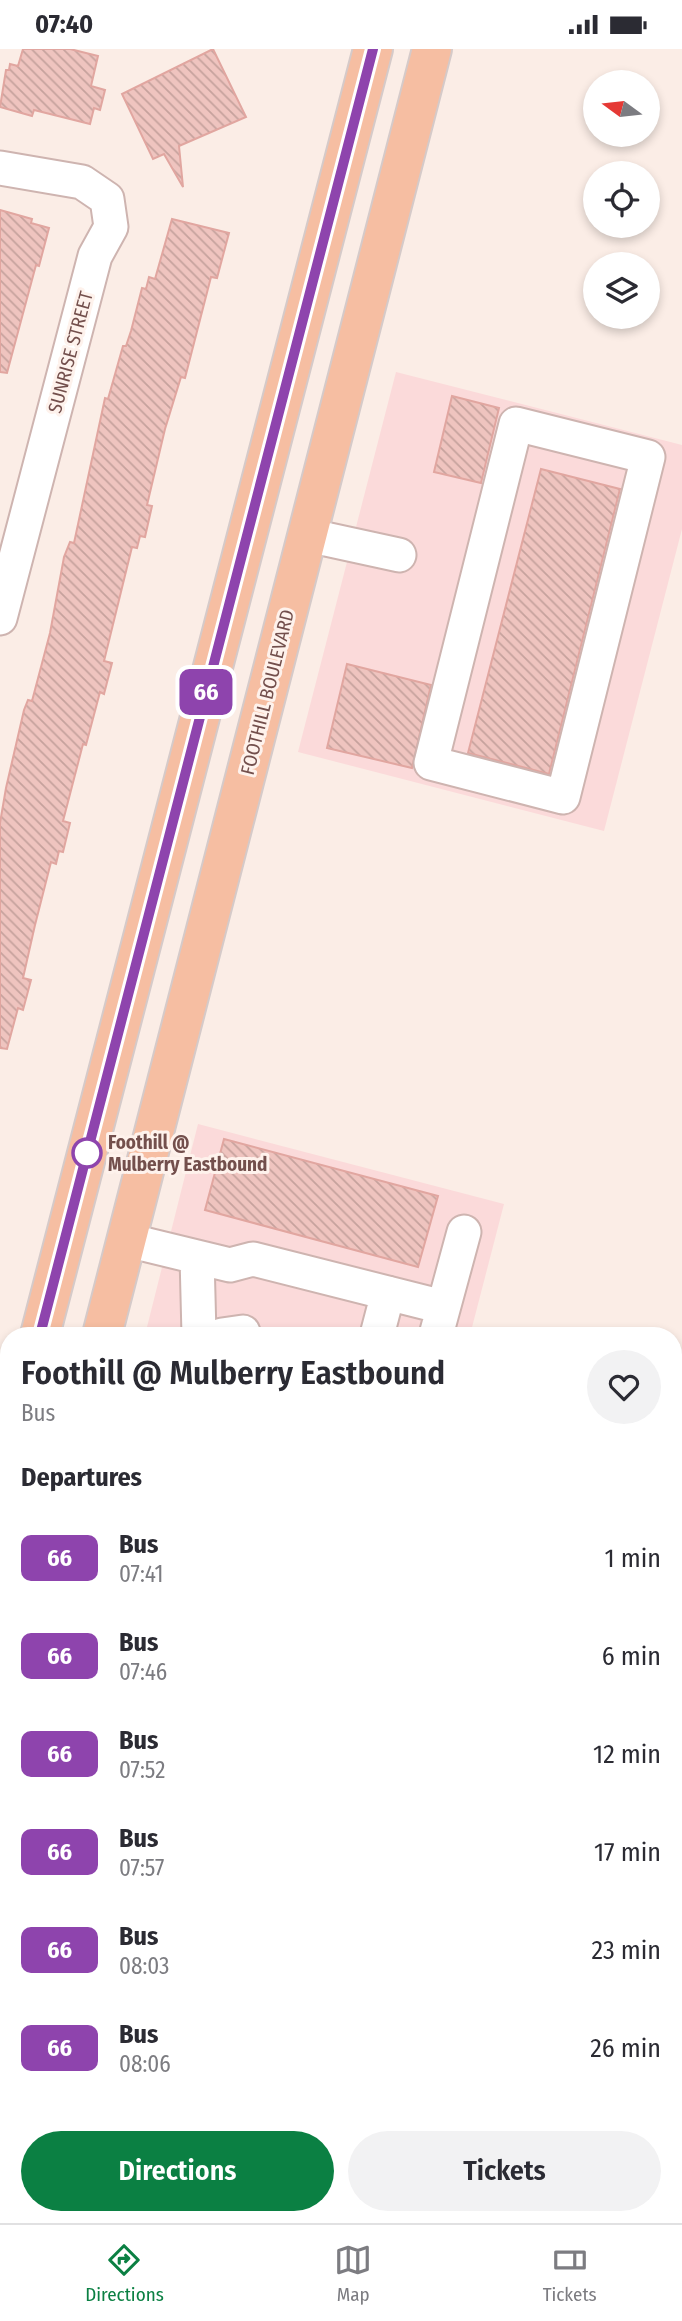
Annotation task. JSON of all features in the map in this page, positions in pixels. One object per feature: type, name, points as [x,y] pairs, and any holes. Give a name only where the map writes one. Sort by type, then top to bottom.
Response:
[{"type":"main road","points":[[42,1327],[373,49]]},
{"type":"main road","name":"FOOTHILL BOULEVARD","points":[[104,1327],[432,49]]},
{"type":"street","name":"SUNRISE STREET","points":[[0,168],[82,182],[107,199],[111,227],[95,256],[0,618]]},
{"type":"street","points":[[516,424],[648,457],[563,797],[431,763],[459,652],[516,424]]},
{"type":"street","points":[[307,534],[399,555]]},
{"type":"street","points":[[127,1241],[230,1265],[253,1259],[388,1293],[440,1321],[464,1232]]},
{"type":"street","points":[[197,1257],[199,1327]]},
{"type":"street","points":[[379,1327],[388,1293]]},
{"type":"shaded area","points":[[396,372],[682,445],[682,529],[604,831],[298,752]]},
{"type":"shaded area","points":[[198,1124],[504,1204],[472,1327],[147,1327]]},
{"type":"building","points":[[23,49],[70,49],[98,56],[91,86],[105,90],[100,110],[94,108],[90,124],[34,110],[32,116],[0,107],[6,70],[9,70],[10,64],[18,66]]},
{"type":"building","points":[[213,49],[246,117],[179,146],[183,187],[164,154],[153,159],[122,94]]},
{"type":"building","points":[[0,210],[32,219],[31,223],[49,228],[39,266],[36,265],[7,373],[0,372]]},
{"type":"building","points":[[172,219],[229,233],[217,278],[211,277],[185,378],[181,377],[165,429],[147,505],[152,506],[145,537],[140,536],[137,548],[132,547],[104,661],[112,663],[104,694],[100,692],[86,745],[83,744],[63,821],[70,823],[63,852],[59,851],[56,864],[51,862],[35,925],[23,978],[31,980],[23,1010],[18,1008],[7,1049],[0,1048],[0,823],[6,788],[24,710],[28,700],[32,701],[50,633],[64,557],[70,542],[74,543],[105,398],[108,399],[123,346],[126,346],[142,288],[146,289],[149,277],[155,279]]},
{"type":"building","points":[[452,396],[499,408],[481,483],[434,472]]},
{"type":"building","points":[[541,469],[620,489],[549,774],[468,753]]},
{"type":"building","points":[[347,664],[431,685],[412,768],[327,748]]},
{"type":"building","points":[[224,1139],[438,1196],[418,1267],[205,1210]]},
{"type":"bus line","name":"66","points":[[42,1327],[373,49]]},
{"type":"place","name":"Foothill @ Mulberry Eastbound","points":[[87,1153]]}]
